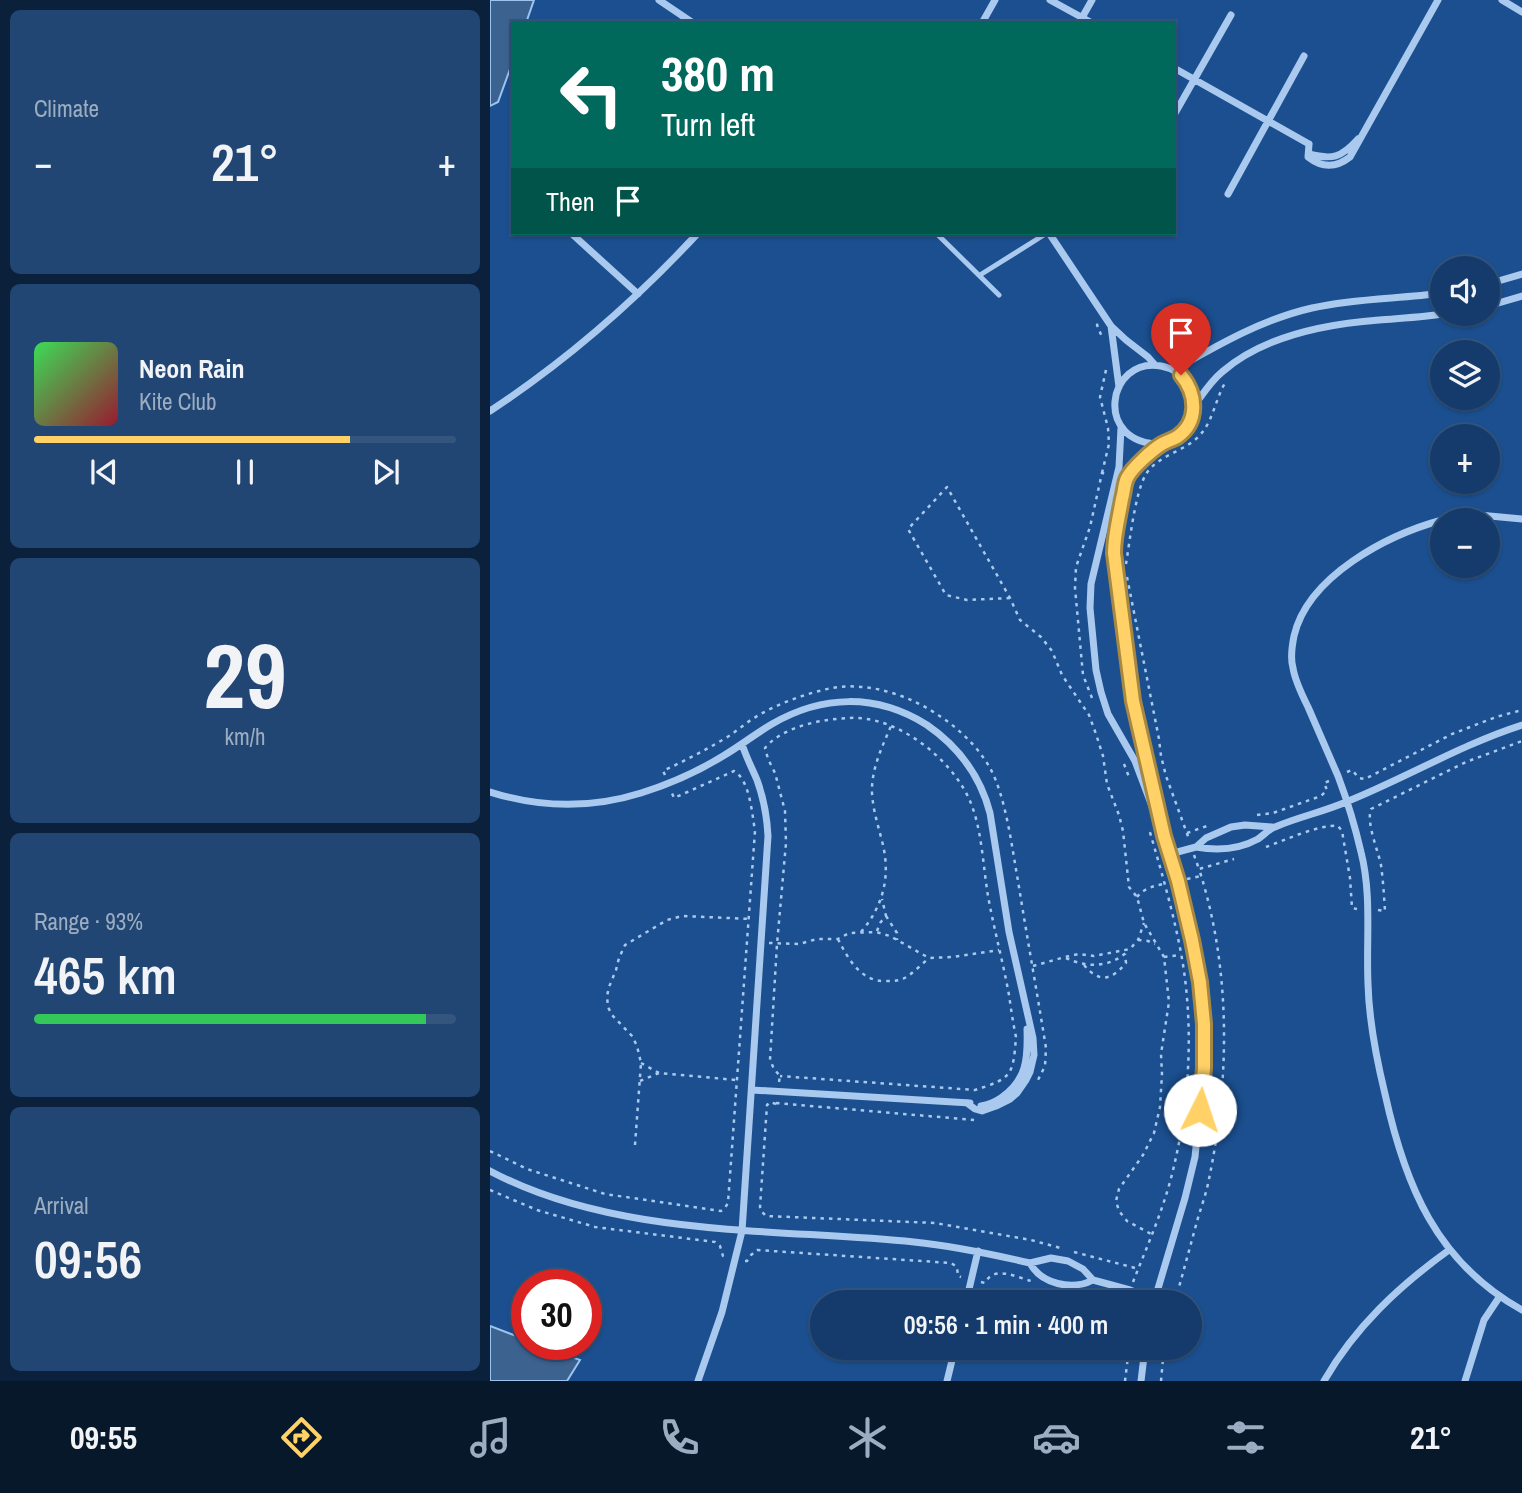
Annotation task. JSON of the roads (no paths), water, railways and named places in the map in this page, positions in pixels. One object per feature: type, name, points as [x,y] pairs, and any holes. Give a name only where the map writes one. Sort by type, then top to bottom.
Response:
[{"type":"street","points":[[659,0],[690,21]]},
{"type":"street","points":[[983,21],[995,0]]},
{"type":"street","points":[[1050,0],[1081,20],[1092,0]]},
{"type":"street","points":[[1176,69],[1309,144],[1308,154],[1335,157],[1348,150],[1359,138],[1438,0]]},
{"type":"street","points":[[1502,0],[1522,12]]},
{"type":"street","points":[[1176,112],[1231,15]]},
{"type":"street","points":[[1228,194],[1304,56]]},
{"type":"street","points":[[572,235],[638,294]]},
{"type":"street","points":[[490,411],[585,340],[638,294],[696,235]]},
{"type":"street","points":[[1049,235],[1108,322],[1155,365]]},
{"type":"street","points":[[1500,280],[1522,274]]},
{"type":"street","points":[[1174,370],[1255,327],[1310,308],[1352,301],[1430,294]]},
{"type":"street","points":[[1500,302],[1522,296]]},
{"type":"street","points":[[1164,836],[1130,686],[1114,553],[1126,480],[1135,467],[1162,444],[1184,431],[1206,388],[1223,371],[1251,352],[1303,332],[1352,323],[1430,315]]},
{"type":"street","points":[[1108,322],[1119,387],[1115,412],[1121,428],[1121,447],[1090,596],[1096,670],[1108,714],[1135,761],[1170,854],[1192,940],[1204,1024],[1204,1068],[1195,1157],[1157,1290]]},
{"type":"street","points":[[1119,387],[1130,373],[1138,369],[1155,365],[1174,370],[1187,382],[1194,407]]},
{"type":"street","points":[[1121,428],[1135,439],[1162,444]]},
{"type":"street","points":[[1109,508],[1120,510]]},
{"type":"street","points":[[1500,516],[1522,519]]},
{"type":"street","points":[[1430,524],[1403,533],[1358,557],[1322,587],[1301,616],[1293,640],[1292,667],[1338,777],[1365,869],[1369,1007],[1387,1105],[1408,1177],[1424,1213],[1449,1250],[1472,1273],[1522,1310]]},
{"type":"street","points":[[490,792],[538,804],[582,805],[616,800],[668,784],[706,766],[774,723],[802,709],[826,702],[850,701],[886,707],[909,715],[934,730],[956,749],[974,772],[990,813],[1009,932],[1027,1018],[1025,1068],[1018,1083],[1003,1097],[984,1106],[752,1090]]},
{"type":"street","points":[[1170,854],[1194,847],[1236,848],[1261,837],[1273,827],[1347,802],[1461,748],[1522,725]]},
{"type":"street","points":[[698,1381],[722,1312],[742,1231],[752,1090],[768,857],[767,816],[757,780],[742,744]]},
{"type":"street","points":[[1194,847],[1206,838],[1231,827],[1273,827]]},
{"type":"street","points":[[490,1171],[544,1195],[591,1208],[659,1221],[742,1231],[911,1241],[978,1251],[1030,1263],[1042,1259],[1059,1259],[1076,1265],[1093,1280],[1130,1290]]},
{"type":"street","points":[[1324,1381],[1346,1347],[1377,1310],[1412,1278],[1449,1250]]},
{"type":"street","points":[[969,1290],[978,1251]]},
{"type":"street","points":[[1030,1263],[1038,1275],[1052,1282],[1077,1285],[1093,1280]]},
{"type":"street","points":[[1465,1381],[1485,1320],[1500,1296]]},
{"type":"street","points":[[947,1381],[952,1360]]},
{"type":"street","points":[[1141,1381],[1144,1360]]},
{"type":"lane","points":[[938,235],[999,295]]},
{"type":"lane","points":[[980,275],[1045,235]]},
{"type":"water","points":[[490,0],[534,0],[527,21],[511,21],[511,66],[498,102],[490,106]]},
{"type":"water","points":[[490,1326],[511,1334],[511,1360],[580,1360],[567,1381],[490,1381]]}]
